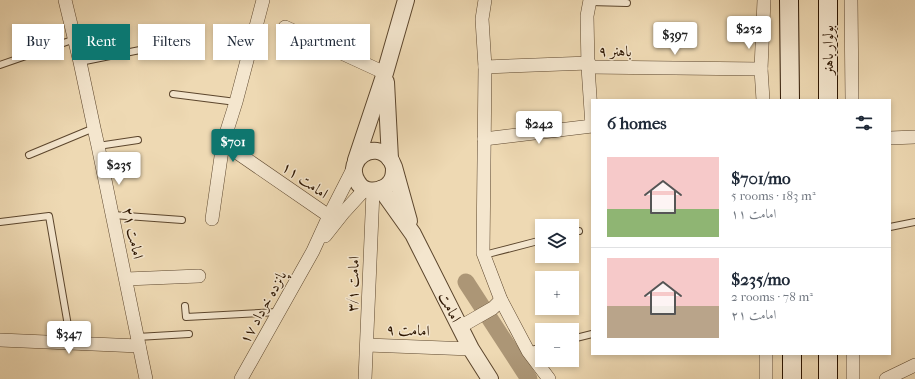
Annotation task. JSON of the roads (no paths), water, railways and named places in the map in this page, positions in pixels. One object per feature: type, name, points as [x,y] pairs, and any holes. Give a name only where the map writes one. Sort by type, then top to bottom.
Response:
[{"type":"main road","points":[[789,0],[790,99]]},
{"type":"main road","name":"بولوار باهنر","points":[[828,0],[828,99]]},
{"type":"main road","points":[[792,355],[792,379]]},
{"type":"main road","points":[[828,355],[828,379]]},
{"type":"street","name":"امامت ۲۱","points":[[65,0],[72,27]]},
{"type":"street","points":[[212,219],[223,143],[236,102],[263,0]]},
{"type":"street","name":"امامت","points":[[355,164],[386,73],[406,0]]},
{"type":"street","points":[[485,0],[482,19],[485,68],[483,253],[497,304],[528,351],[549,379]]},
{"type":"street","points":[[763,99],[761,69],[764,0]]},
{"type":"street","points":[[851,0],[852,99]]},
{"type":"street","points":[[590,1],[587,16],[591,111]]},
{"type":"street","points":[[357,60],[386,73]]},
{"type":"street","name":"امامت ۲۱","points":[[80,62],[146,379]]},
{"type":"street","name":"باهنر ۹","points":[[485,68],[588,65],[761,69]]},
{"type":"street","name":"امامت","points":[[386,73],[392,163],[413,234],[471,349],[490,379]]},
{"type":"street","points":[[484,139],[591,126]]},
{"type":"street","points":[[891,138],[915,137]]},
{"type":"street","name":"امامت ۱۱","points":[[223,143],[329,216]]},
{"type":"street","points":[[373,150],[382,152],[392,163],[393,176],[389,184],[373,190],[358,184],[354,177],[355,164],[363,153],[373,150]]},
{"type":"street","name":"پانزده خرداد ۱۷","points":[[241,379],[313,251],[355,164]]},
{"type":"street","name":"امامت","points":[[373,190],[413,234]]},
{"type":"street","name":"پانزده خرداد ۱۷","points":[[313,251],[344,212],[373,190]]},
{"type":"street","name":"امامت ۳/۱","points":[[365,379],[373,190]]},
{"type":"street","points":[[126,279],[199,276]]},
{"type":"street","points":[[460,328],[497,304]]},
{"type":"street","points":[[0,340],[71,343],[138,341]]},
{"type":"street","name":"امامت ۹","points":[[367,345],[471,349]]},
{"type":"street","points":[[766,355],[766,379]]},
{"type":"street","points":[[852,379],[853,355]]},
{"type":"street","points":[[886,379],[915,365]]},
{"type":"lane","points":[[590,1],[627,3]]},
{"type":"lane","points":[[0,65],[72,40]]},
{"type":"lane","points":[[80,62],[138,50]]},
{"type":"lane","points":[[172,94],[236,102]]},
{"type":"lane","points":[[29,155],[94,128]]},
{"type":"lane","points":[[98,146],[138,140]]},
{"type":"lane","points":[[0,222],[49,216],[71,343]]},
{"type":"lane","points":[[113,216],[182,220]]},
{"type":"lane","points":[[891,227],[915,222]]},
{"type":"lane","points":[[484,255],[535,242]]},
{"type":"lane","points":[[185,306],[186,317],[278,312]]},
{"type":"lane","points":[[138,341],[189,334]]},
{"type":"lane","points":[[579,337],[591,334]]},
{"type":"lane","points":[[528,351],[535,350]]},
{"type":"waterway","points":[[466,282],[529,379]]}]
